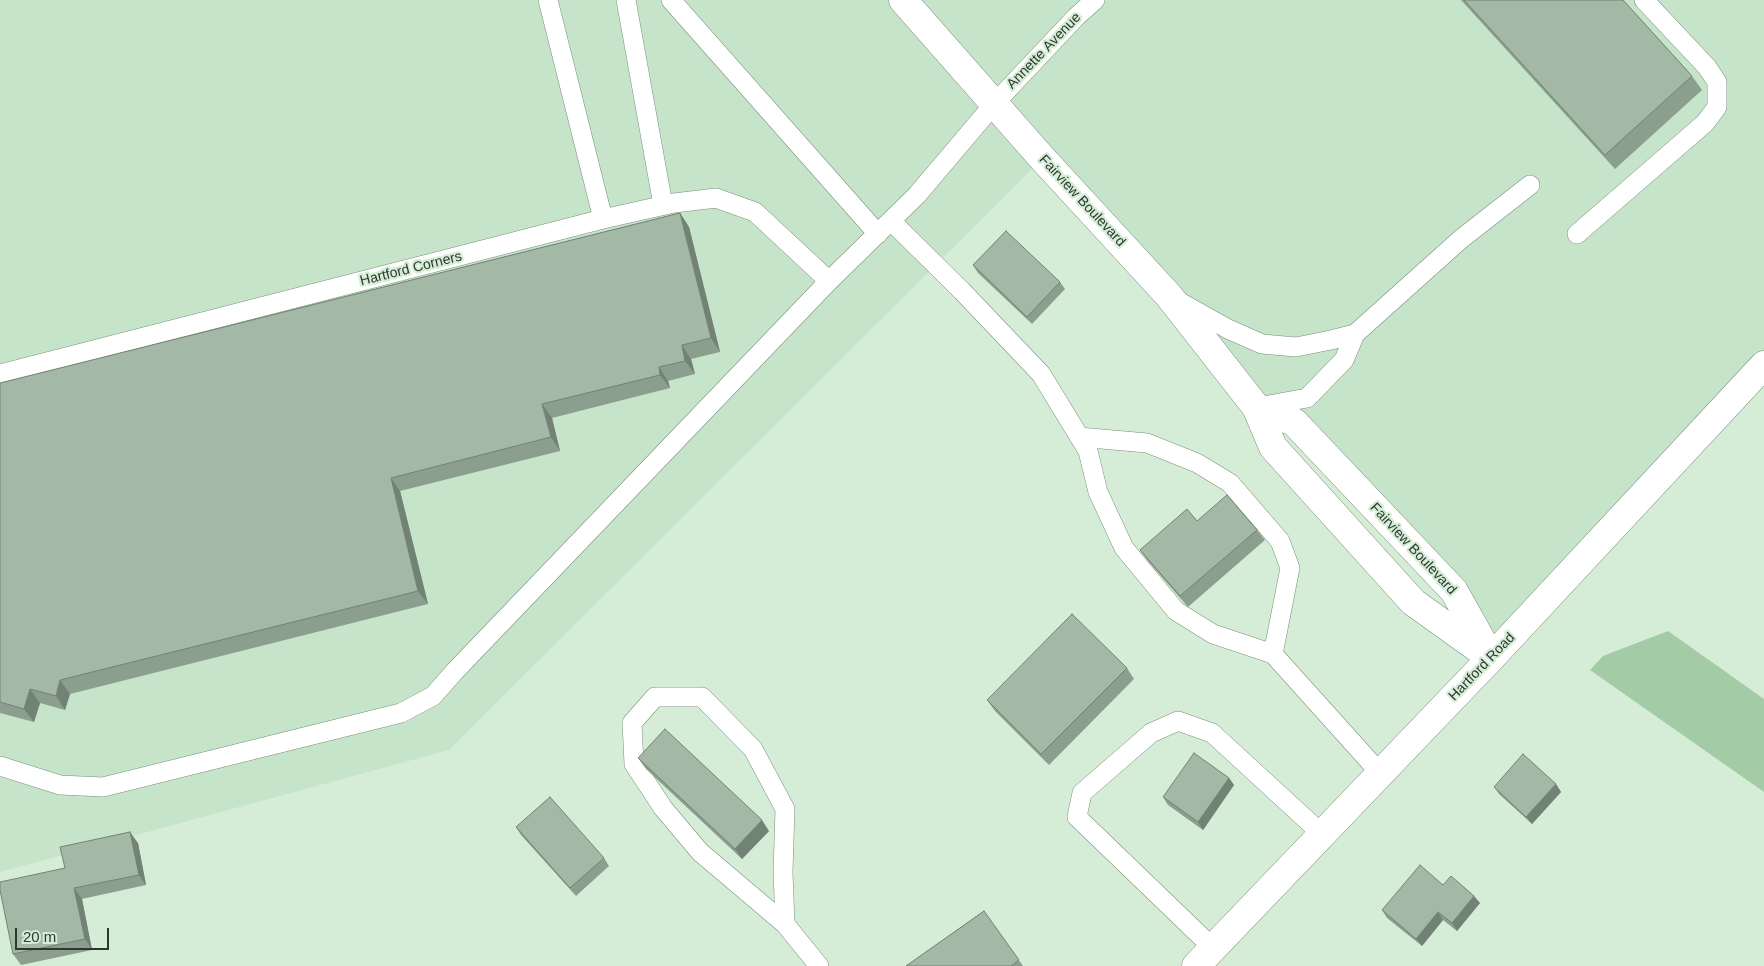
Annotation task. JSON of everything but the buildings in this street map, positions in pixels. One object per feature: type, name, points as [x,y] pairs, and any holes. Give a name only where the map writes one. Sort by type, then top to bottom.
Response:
[{"type":"street","name":"Fairview Boulevard","points":[[903,0],[1042,158],[1169,296],[1256,407],[1273,447],[1413,602],[1492,658]]},
{"type":"street","name":"Hartford Road","points":[[1204,957],[1492,658],[1764,365]]},
{"type":"street","name":"Fairview Boulevard","points":[[1256,407],[1294,422],[1454,591],[1492,658]]},
{"type":"lane","points":[[548,0],[603,219]]},
{"type":"lane","points":[[626,0],[663,205]]},
{"type":"lane","points":[[672,0],[878,234]]},
{"type":"lane","name":"Annette Avenue","points":[[0,766],[60,784],[103,787],[401,713],[434,696],[462,664],[829,282],[917,195],[994,104],[1076,17],[1095,0]]},
{"type":"lane","points":[[1577,234],[1705,123],[1717,107],[1717,82],[1707,67],[1644,0]]},
{"type":"lane","points":[[1256,407],[1307,398],[1344,360],[1355,334],[1461,239],[1530,185]]},
{"type":"lane","name":"Hartford Corners","points":[[0,374],[603,219],[663,205],[716,198],[755,212],[829,282]]},
{"type":"lane","points":[[891,221],[962,291],[1041,374],[1088,451],[1098,492],[1124,548],[1176,611],[1212,634],[1272,654],[1380,773]]},
{"type":"lane","points":[[1169,296],[1228,329],[1262,344],[1296,347],[1355,334]]},
{"type":"lane","points":[[1079,437],[1147,443],[1197,463],[1230,483],[1280,542],[1290,568],[1272,654]]},
{"type":"lane","points":[[785,924],[783,872],[785,809],[753,749],[702,696],[655,697],[632,723],[634,764],[663,808],[700,852],[785,924],[819,966]]},
{"type":"lane","points":[[1204,957],[1077,817],[1082,793],[1151,733],[1178,721],[1212,733],[1322,834]]},
{"type":"shaded area","points":[[0,0],[1764,0],[1764,365],[1491,658],[1454,591],[1294,422],[1256,407],[1042,159],[449,750],[0,872]]},
{"type":"shaded area","points":[[1668,631],[1764,699],[1764,792],[1590,670],[1603,656]]}]
